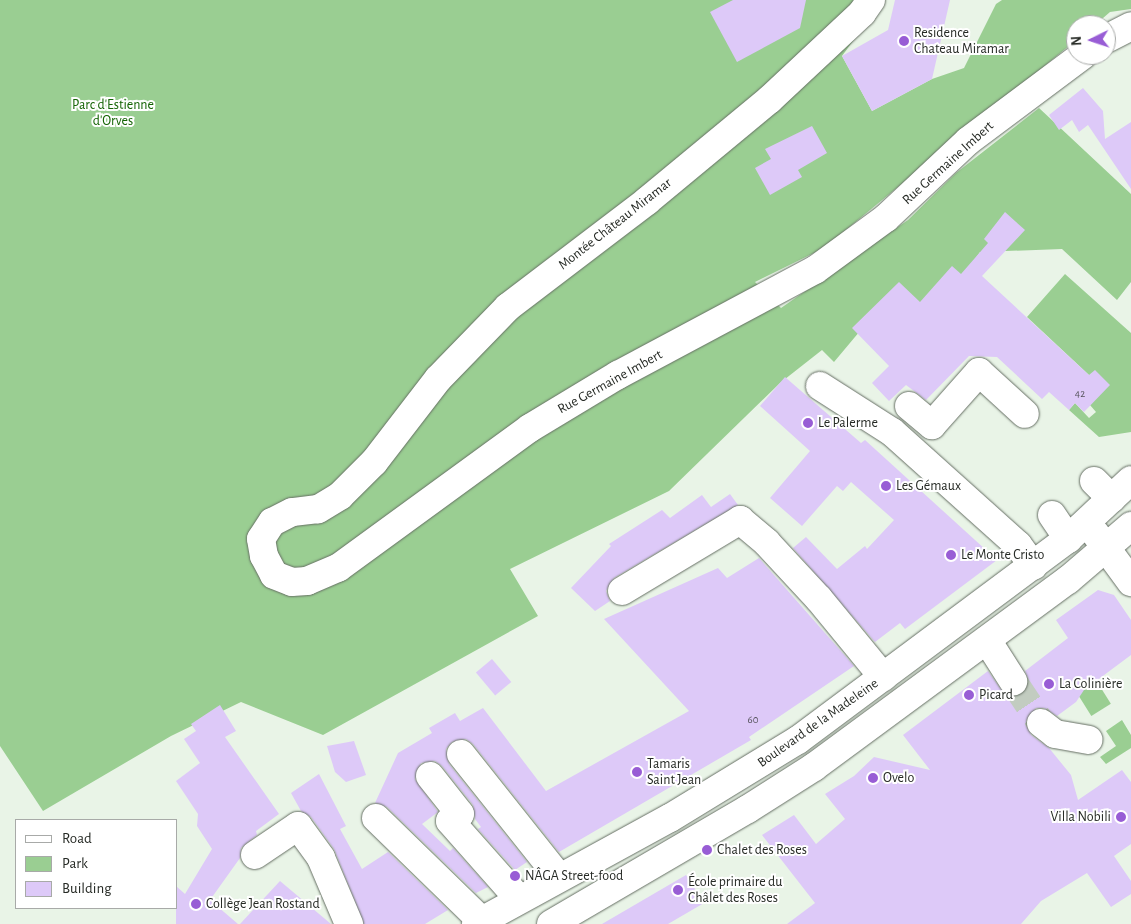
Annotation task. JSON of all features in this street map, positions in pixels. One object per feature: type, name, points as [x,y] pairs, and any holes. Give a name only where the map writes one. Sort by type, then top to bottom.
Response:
[{"type":"street","name":"Montée Château Miramar","points":[[374,462],[438,378],[508,307],[647,201],[769,100],[862,13],[870,0]]},
{"type":"street","points":[[1116,34],[1131,26]]},
{"type":"street","name":"Rue Germaine Imbert","points":[[374,462],[340,496],[318,508],[292,512],[272,522],[261,539],[264,556],[274,575],[292,582],[307,582],[338,568],[530,428],[618,375],[815,270],[886,218],[968,141],[1070,65]]},
{"type":"street","points":[[908,406],[932,425],[979,372],[1025,414]]},
{"type":"street","points":[[820,386],[892,432],[1018,545],[1033,566]]},
{"type":"street","name":"Boulevard de la Madeleine","points":[[479,922],[733,781],[798,740],[1033,566],[1077,531],[1103,490],[1131,480]]},
{"type":"street","points":[[1052,515],[1108,547],[1131,582]]},
{"type":"street","points":[[622,591],[740,520],[767,543],[819,599],[883,677]]},
{"type":"street","points":[[551,924],[748,809],[880,720],[1108,547],[1131,526]]},
{"type":"street","points":[[987,640],[1013,681]]},
{"type":"street","points":[[861,693],[880,720]]},
{"type":"street","points":[[1041,723],[1055,734],[1088,740]]},
{"type":"street","points":[[461,754],[559,877]]},
{"type":"street","points":[[430,776],[460,814],[450,821],[519,899]]},
{"type":"street","points":[[376,818],[479,922]]},
{"type":"street","points":[[255,855],[298,826],[321,858],[349,924]]},
{"type":"green space","name":"Parc d'Estienne d'Orves","points":[[0,0],[883,0],[842,56],[872,111],[932,79],[964,68],[996,4],[1002,0],[1131,0],[1131,9],[1110,12],[1107,15],[1066,15],[1066,48],[824,248],[755,282],[781,308],[908,220],[956,173],[1039,108],[1131,194],[1131,282],[1117,300],[1062,249],[980,252],[925,331],[891,294],[834,362],[822,350],[780,383],[669,491],[510,569],[538,616],[323,735],[241,702],[171,736],[43,811],[0,746]]},
{"type":"green space","points":[[1065,274],[1131,333],[1131,432],[1099,437],[1069,410],[1075,403],[1089,418],[1096,412],[1090,405],[1089,375],[1027,317]]},
{"type":"green space","points":[[1096,680],[1111,704],[1091,716],[1076,692]]},
{"type":"green space","points":[[1122,720],[1131,735],[1131,748],[1106,764],[1100,757],[1116,746],[1106,731]]},
{"type":"building","points":[[733,0],[806,0],[800,28],[737,62],[710,12]]},
{"type":"building","name":"Residence Chateau Miramar","points":[[895,0],[950,0],[932,79],[872,111],[842,56],[888,30]]},
{"type":"building","points":[[1083,88],[1103,111],[1105,139],[1131,122],[1131,189],[1088,125],[1079,132],[1072,120],[1059,130],[1049,115]]},
{"type":"building","points":[[812,126],[827,153],[798,170],[802,177],[770,195],[755,168],[771,159],[765,149]]},
{"type":"building","points":[[1005,212],[1025,230],[982,276],[1089,375],[1095,370],[1110,385],[1084,412],[1075,403],[1069,410],[1049,392],[1042,399],[997,357],[969,356],[926,400],[906,385],[889,401],[872,383],[889,366],[852,328],[899,282],[920,302],[952,266],[961,274],[988,243],[984,239]]},
{"type":"building","points":[[785,377],[861,443],[865,440],[997,560],[905,629],[900,623],[875,642],[793,548],[806,537],[837,569],[865,546],[867,549],[894,520],[851,482],[843,491],[837,486],[802,526],[770,498],[810,451],[760,406]]},
{"type":"building","points":[[730,494],[738,505],[614,578],[606,591],[610,601],[595,611],[571,588],[611,546],[609,544],[662,510],[670,518],[702,495],[711,507]]},
{"type":"building","points":[[759,558],[854,666],[749,737],[751,740],[559,852],[473,744],[466,739],[452,742],[446,749],[449,764],[527,862],[515,870],[478,829],[481,827],[475,819],[473,805],[442,766],[435,761],[421,763],[415,779],[438,812],[422,824],[450,851],[453,848],[488,887],[476,893],[387,807],[375,803],[398,753],[432,733],[429,728],[455,713],[460,721],[483,708],[546,791],[689,711],[604,619],[718,568],[727,578]]},
{"type":"building","points":[[1098,590],[1114,595],[1131,620],[1131,655],[1084,690],[1076,702],[1057,716],[1044,708],[1036,708],[1026,721],[1031,735],[1049,748],[1071,775],[1078,800],[1122,770],[1131,782],[1131,844],[1114,856],[1131,881],[1131,894],[1111,907],[1087,873],[1041,901],[1021,924],[787,924],[815,903],[762,835],[794,815],[816,844],[845,819],[825,794],[854,776],[874,757],[930,770],[903,735],[988,671],[1005,695],[1022,694],[1029,681],[1025,671],[1068,638],[1056,620]]},
{"type":"building","points":[[492,659],[511,682],[495,695],[476,672]]},
{"type":"building","points":[[220,705],[236,731],[225,737],[279,814],[256,831],[257,835],[241,848],[240,858],[210,900],[238,924],[176,924],[178,888],[185,894],[212,849],[197,826],[198,814],[176,781],[200,763],[184,739],[196,731],[191,724]]},
{"type":"building","points":[[354,741],[366,775],[346,782],[335,772],[327,746]]},
{"type":"building","points":[[319,774],[346,826],[340,829],[362,869],[388,852],[448,910],[425,924],[364,924],[334,849],[311,817],[301,811],[291,793]]},
{"type":"building","name":"École primaire du Châlet des Roses","points":[[686,875],[704,903],[668,924],[602,924]]},
{"type":"building","name":"Collège Jean Rostand","points":[[280,881],[331,924],[240,924]]},
{"type":"tunnel","points":[[1013,681],[1041,723]]},
{"type":"place","name":"Residence Chateau Miramar","points":[[904,41]]},
{"type":"place","name":"Le Palerme","points":[[808,423]]},
{"type":"place","name":"Les Gémaux","points":[[886,486]]},
{"type":"place","name":"Le Monte Cristo","points":[[951,555]]},
{"type":"place","name":"La Colinière","points":[[1049,684]]},
{"type":"place","name":"Picard","points":[[969,695]]},
{"type":"place","name":"Tamaris Saint Jean","points":[[637,772]]},
{"type":"place","name":"Ovelo","points":[[873,778]]},
{"type":"place","name":"Villa Nobili","points":[[1121,817]]},
{"type":"place","name":"Chalet des Roses","points":[[707,850]]},
{"type":"place","name":"NÂGA Street-food","points":[[515,876]]},
{"type":"place","name":"École primaire du Châlet des Roses","points":[[678,890]]},
{"type":"place","name":"Collège Jean Rostand","points":[[196,904]]}]
